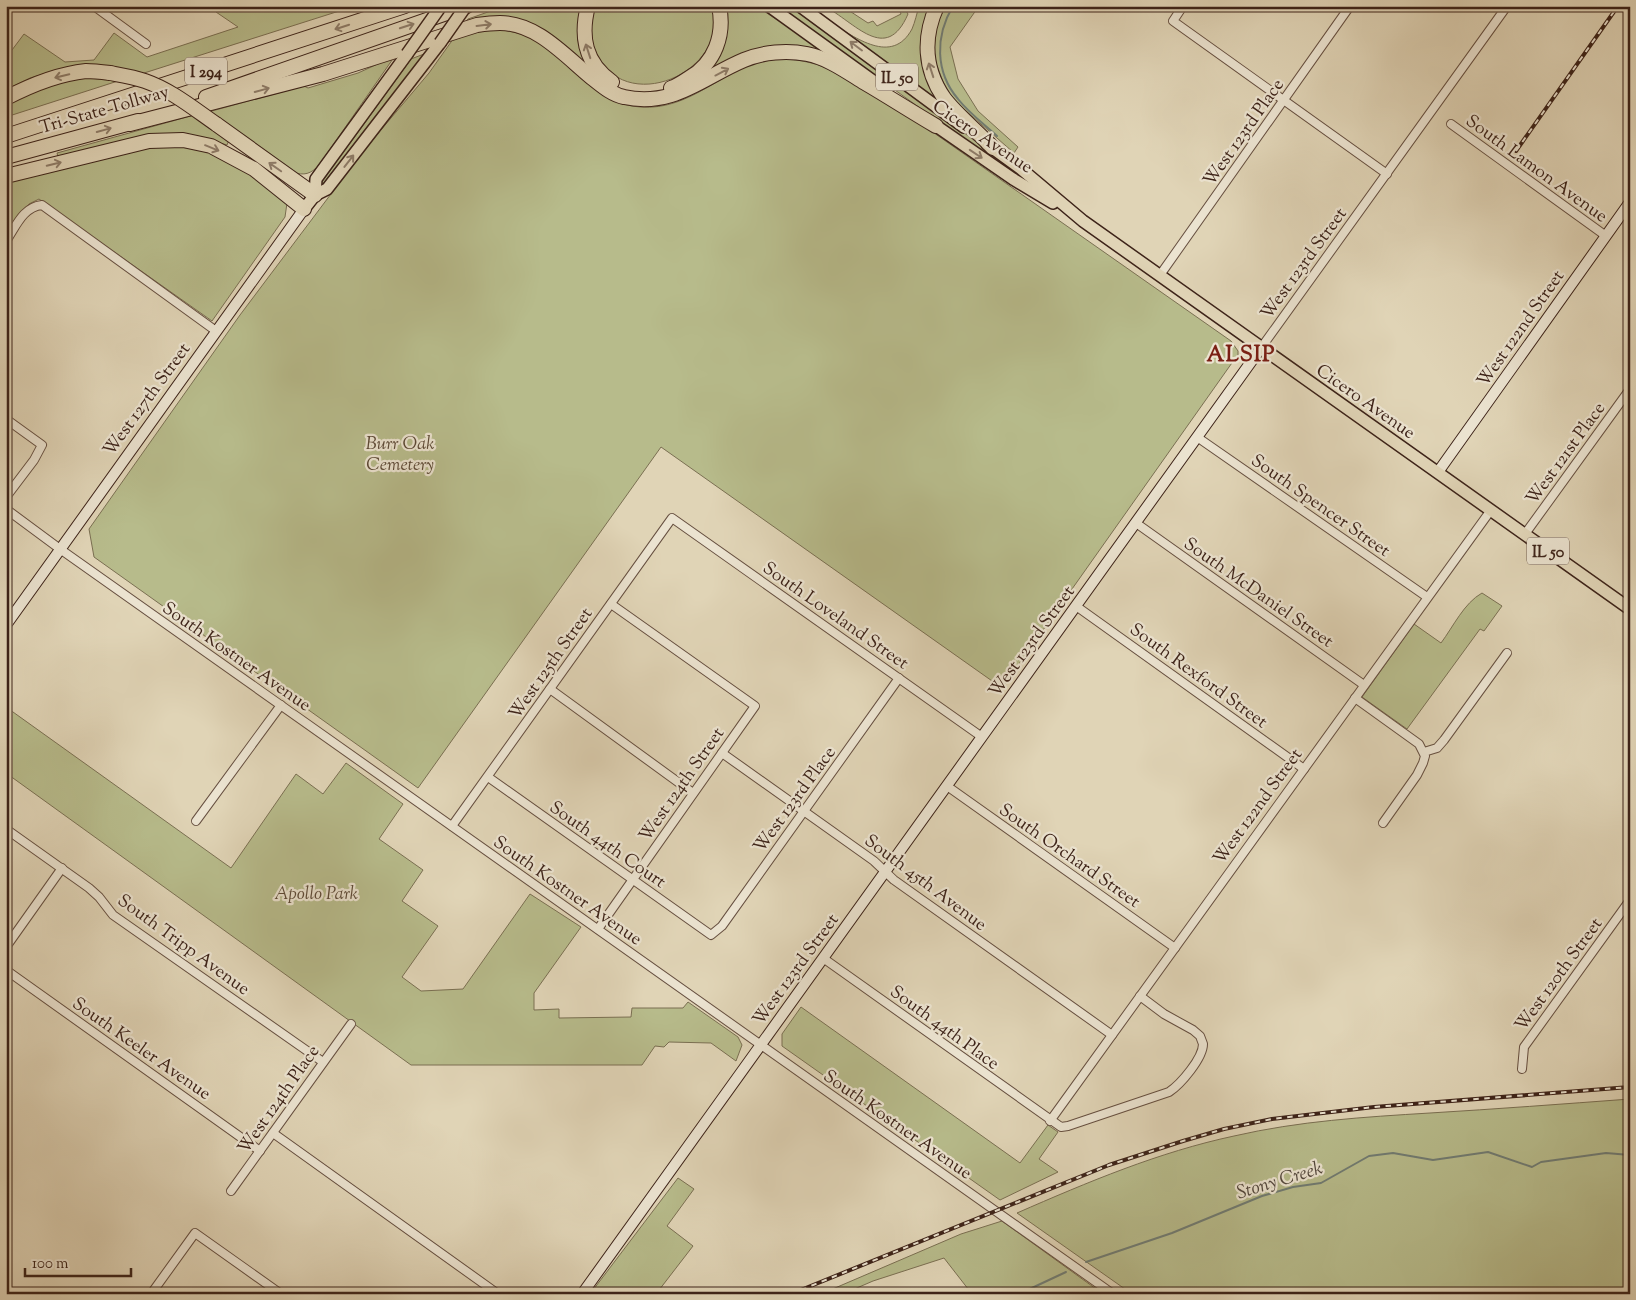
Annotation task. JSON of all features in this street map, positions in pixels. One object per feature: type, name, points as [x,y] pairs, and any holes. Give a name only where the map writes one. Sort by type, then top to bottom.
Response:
[{"type":"highway","name":"Tri-State Tollway","points":[[6,136],[405,6]]},
{"type":"highway","name":"Tri-State Tollway","points":[[6,157],[130,124],[466,6]]},
{"type":"highway","points":[[588,6],[584,22],[584,37],[588,53],[594,65],[604,77],[619,87],[636,91],[654,92],[675,87],[705,66],[714,53],[721,29],[719,6]]},
{"type":"highway","points":[[937,6],[931,19],[926,40],[928,59],[936,83],[945,99],[993,148]]},
{"type":"highway","points":[[130,124],[323,74],[477,25],[500,23],[520,26],[536,33],[605,88],[621,97],[638,100],[666,98],[687,90],[744,60],[765,54],[783,52],[808,54],[835,64],[936,126]]},
{"type":"highway","points":[[6,98],[34,84],[86,71],[110,73],[144,81],[184,101],[315,195]]},
{"type":"highway","points":[[6,176],[149,141],[183,140],[211,146],[254,169],[304,209]]},
{"type":"main road","name":"West 127th Street","points":[[315,195],[316,179],[441,6]]},
{"type":"main road","name":"West 127th Street","points":[[304,209],[315,195],[328,188],[440,43],[466,6]]},
{"type":"main road","name":"Cicero Avenue","points":[[769,6],[1013,179],[1083,221],[1630,609]]},
{"type":"main road","name":"Cicero Avenue","points":[[800,6],[1020,168],[1083,221]]},
{"type":"street","points":[[94,6],[146,44]]},
{"type":"street","points":[[1183,6],[1173,21],[1387,174]]},
{"type":"street","name":"West 123rd Place","points":[[1160,275],[1350,6]]},
{"type":"street","name":"West 123rd Street","points":[[582,1294],[1507,6]]},
{"type":"street","name":"South Lamon Avenue","points":[[1451,124],[1606,236]]},
{"type":"street","name":"West 122nd Street","points":[[1438,472],[1630,202]]},
{"type":"street","points":[[8,238],[23,215],[33,206],[42,205],[216,331]]},
{"type":"street","name":"West 127th Street","points":[[6,625],[304,209]]},
{"type":"street","name":"West 121st Place","points":[[1525,534],[1630,389]]},
{"type":"street","points":[[6,419],[42,445],[34,460],[6,498]]},
{"type":"street","name":"South Spencer Street","points":[[1197,437],[1427,597]]},
{"type":"street","name":"South Kostner Avenue","points":[[6,509],[1113,1294]]},
{"type":"street","name":"West 122nd Street","points":[[1050,1121],[1490,510]]},
{"type":"street","name":"West 125th Street","points":[[452,826],[672,518]]},
{"type":"street","name":"South Loveland Street","points":[[672,518],[982,737]]},
{"type":"street","name":"South McDaniel Street","points":[[1136,523],[1364,685]]},
{"type":"street","name":"West 124th Street","points":[[598,929],[755,706],[611,604]]},
{"type":"street","name":"South Rexford Street","points":[[1076,606],[1304,769]]},
{"type":"street","points":[[1424,752],[1437,748],[1444,740],[1507,653]]},
{"type":"street","name":"West 123rd Place","points":[[711,935],[722,926],[899,678]]},
{"type":"street","points":[[550,689],[694,793]]},
{"type":"street","points":[[1355,698],[1419,744],[1424,752],[1424,760],[1416,775],[1383,823]]},
{"type":"street","points":[[196,821],[281,705]]},
{"type":"street","name":"South 45th Avenue","points":[[722,753],[874,861],[902,886],[1112,1035]]},
{"type":"street","name":"South 44th Court","points":[[488,777],[711,935]]},
{"type":"street","name":"South Orchard Street","points":[[947,786],[1175,948]]},
{"type":"street","name":"South Tripp Avenue","points":[[6,829],[89,888],[113,915],[323,1062]]},
{"type":"street","points":[[6,947],[62,868]]},
{"type":"street","name":"West 120th Street","points":[[1522,1068],[1524,1047],[1630,900]]},
{"type":"street","name":"South 44th Place","points":[[823,958],[1050,1121]]},
{"type":"street","name":"South Keeler Avenue","points":[[6,970],[260,1150]]},
{"type":"street","points":[[1050,1121],[1061,1127],[1068,1126],[1169,1092],[1180,1082],[1195,1063],[1203,1049],[1200,1036],[1164,1014],[1140,996]]},
{"type":"street","name":"West 124th Place","points":[[231,1191],[351,1024]]},
{"type":"street","points":[[273,1133],[498,1294]]},
{"type":"street","points":[[151,1294],[195,1232],[281,1294]]},
{"type":"green space","points":[[219,6],[355,6],[141,74],[47,73],[30,78],[6,90],[6,58],[24,34],[65,62],[94,60],[114,33],[147,57],[238,27],[216,12]]},
{"type":"green space","points":[[505,6],[583,6],[592,69],[548,35],[464,24],[468,19]]},
{"type":"green space","points":[[596,6],[713,6],[714,30],[706,51],[691,68],[671,79],[649,84],[627,82],[609,71],[595,50],[591,28]]},
{"type":"green space","points":[[724,6],[756,6],[836,58],[803,50],[701,77]]},
{"type":"green space","points":[[778,6],[795,6],[1019,174],[1016,177]]},
{"type":"green space","points":[[824,6],[842,6],[868,23],[873,21],[877,26],[901,14],[899,9],[902,7],[908,14],[899,29],[890,37],[880,38],[858,29]]},
{"type":"green space","points":[[919,6],[932,6],[923,33],[941,102],[831,23],[862,41],[884,47],[894,46],[904,40],[912,29]]},
{"type":"green space","points":[[946,6],[979,6],[950,47],[958,79],[978,111],[1018,147],[1014,153],[948,95],[933,55],[937,23]]},
{"type":"green space","name":"Burr Oak Cemetery","points":[[493,28],[532,38],[597,91],[610,99],[640,107],[667,105],[676,102],[740,69],[768,60],[785,59],[801,61],[833,70],[877,93],[1231,341],[1238,351],[1238,362],[1234,360],[1002,688],[661,447],[418,788],[94,557],[89,529],[240,315],[364,150],[429,73],[456,35]]},
{"type":"green space","points":[[397,53],[319,165],[307,173],[293,172],[208,112],[304,86],[308,88],[358,73]]},
{"type":"green space","points":[[424,54],[323,187],[320,185],[411,59]]},
{"type":"green space","points":[[84,78],[121,80],[6,117],[6,103],[47,84]]},
{"type":"green space","points":[[194,115],[229,140],[227,145],[203,138],[143,136],[58,157],[57,153]]},
{"type":"green space","points":[[170,144],[218,153],[239,164],[287,203],[285,217],[212,321],[39,199],[29,204],[6,234],[6,182],[145,146]]},
{"type":"green space","points":[[1482,593],[1502,606],[1484,631],[1480,629],[1407,729],[1362,697],[1414,624],[1441,643],[1464,609]]},
{"type":"green space","name":"Apollo Park","points":[[6,707],[231,868],[296,774],[323,794],[346,763],[403,804],[379,839],[423,870],[402,901],[438,926],[402,977],[421,991],[463,989],[530,894],[581,927],[534,993],[534,1010],[559,1009],[559,1018],[631,1017],[632,1008],[683,1008],[688,1002],[738,1037],[742,1045],[736,1061],[711,1043],[669,1042],[664,1047],[655,1046],[642,1065],[411,1065],[6,773]]},
{"type":"green space","points":[[801,1007],[1020,1163],[1048,1125],[1058,1132],[1039,1159],[1058,1172],[1000,1200],[782,1046],[782,1034]]},
{"type":"green space","points":[[1630,1099],[1630,1294],[1132,1294],[1017,1213],[1097,1179],[1151,1159],[1178,1150],[1258,1131],[1356,1118]]},
{"type":"green space","points":[[678,1178],[694,1189],[667,1226],[693,1246],[656,1294],[590,1294]]},
{"type":"green space","points":[[1002,1221],[1103,1294],[972,1294],[944,1258],[873,1281],[843,1294],[821,1294],[961,1234]]},
{"type":"waterway","points":[[953,6],[943,29],[941,41],[940,54],[945,77],[950,88],[962,104],[997,136]]},
{"type":"waterway","name":"Stony Creek","points":[[1086,1262],[1172,1233],[1262,1196],[1293,1187],[1321,1183],[1369,1156],[1393,1153],[1433,1160],[1488,1152],[1532,1167],[1541,1162],[1606,1153],[1630,1155]]},
{"type":"waterway","name":"Stony Creek","points":[[1019,1294],[1066,1272]]},
{"type":"railway","points":[[1516,151],[1618,6]]},
{"type":"railway","points":[[791,1294],[1109,1165],[1224,1129],[1272,1119],[1374,1107],[1630,1087]]},
{"type":"district","name":"ALSIP","points":[[1241,353]]}]
